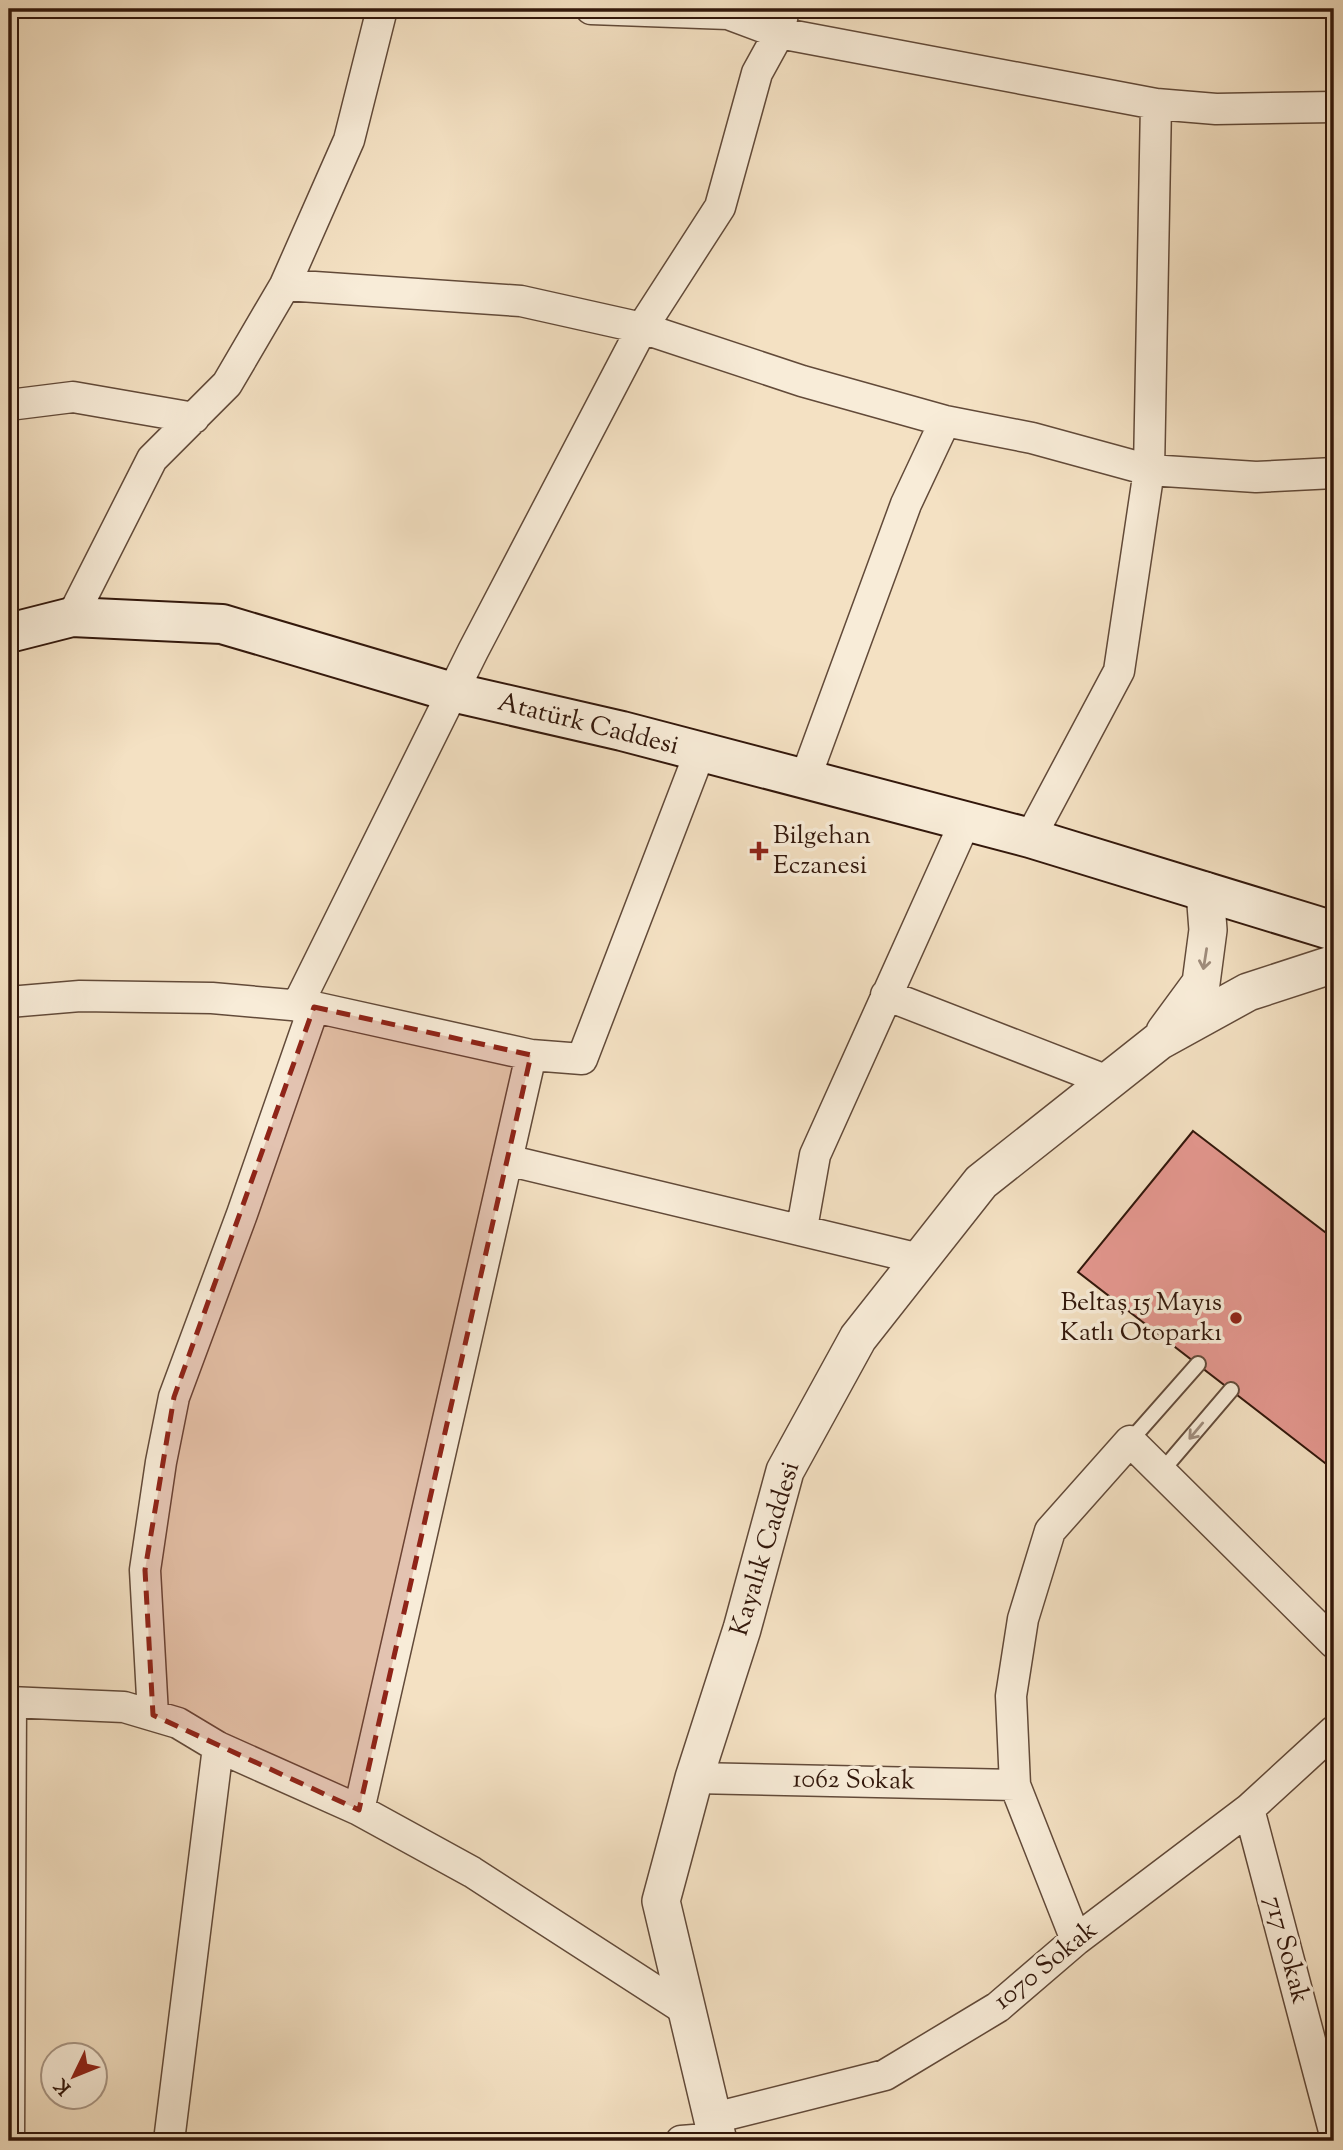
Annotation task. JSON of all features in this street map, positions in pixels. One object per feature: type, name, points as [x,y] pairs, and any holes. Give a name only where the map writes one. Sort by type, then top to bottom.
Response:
[{"type":"main road","name":"Atatürk Caddesi","points":[[9,633],[72,617],[222,624],[452,692],[700,751],[1030,838],[1164,877],[1328,930]]},
{"type":"main road","name":"Atatürk Caddesi","points":[[1164,877],[1206,877],[1302,909],[1328,930]]},
{"type":"street","points":[[72,617],[152,459],[227,384],[285,285],[349,139],[382,9]]},
{"type":"street","points":[[591,9],[728,14],[781,21],[1156,104],[1216,109],[1334,107]]},
{"type":"street","points":[[153,1715],[145,1570],[174,1397],[242,1214],[305,1006],[452,692],[642,328],[720,207],[757,73],[781,21]]},
{"type":"street","points":[[1030,838],[1119,671],[1149,470],[1156,104]]},
{"type":"street","points":[[285,285],[521,301],[642,328],[802,381],[945,421],[1032,438],[1149,470],[1256,477],[1334,472]]},
{"type":"street","points":[[9,405],[73,397],[194,418]]},
{"type":"street","points":[[805,779],[905,504],[945,421]]},
{"type":"street","points":[[9,1002],[80,996],[212,999],[305,1006],[531,1055],[582,1059],[700,751]]},
{"type":"street","points":[[802,1228],[815,1155],[965,822]]},
{"type":"street","name":"Kayalık Caddesi","points":[[1159,1041],[1200,983],[1208,930],[1205,891]]},
{"type":"street","name":"Kayalık Caddesi","points":[[717,2132],[661,1901],[694,1778],[742,1629],[785,1471],[858,1338],[981,1182],[1105,1080],[1159,1041],[1248,992],[1334,964]]},
{"type":"street","points":[[886,995],[1105,1080]]},
{"type":"street","points":[[359,1810],[531,1055]]},
{"type":"street","points":[[507,1160],[802,1228],[920,1259]]},
{"type":"street","points":[[1076,1940],[1015,1785],[1011,1696],[1023,1619],[1050,1531],[1130,1441],[1334,1643]]},
{"type":"street","points":[[9,2141],[10,1702],[124,1707],[178,1723],[218,1746],[359,1810],[472,1872],[687,2011]]},
{"type":"street","name":"1070 Sokak","points":[[681,2141],[717,2132],[885,2076],[998,2007],[1076,1940],[1249,1810],[1334,1731]]},
{"type":"street","points":[[169,2141],[218,1746]]},
{"type":"street","name":"1062 Sokak","points":[[694,1778],[1015,1785]]},
{"type":"street","name":"717 Sokak","points":[[1249,1810],[1334,2131]]},
{"type":"lane","points":[[1130,1441],[1198,1364]]},
{"type":"lane","points":[[1161,1472],[1231,1390]]},
{"type":"highlighted area","points":[[314,1007],[531,1055],[359,1810],[153,1715],[145,1570],[174,1397]]},
{"type":"building","name":"Beltaş 15 Mayıs Katlı Otoparkı","points":[[1193,1131],[1334,1239],[1334,1470],[1078,1272]]},
{"type":"place","name":"Bilgehan Eczanesi","points":[[759,851]]},
{"type":"place","name":"Beltaş 15 Mayıs Katlı Otoparkı","points":[[1236,1318]]}]
